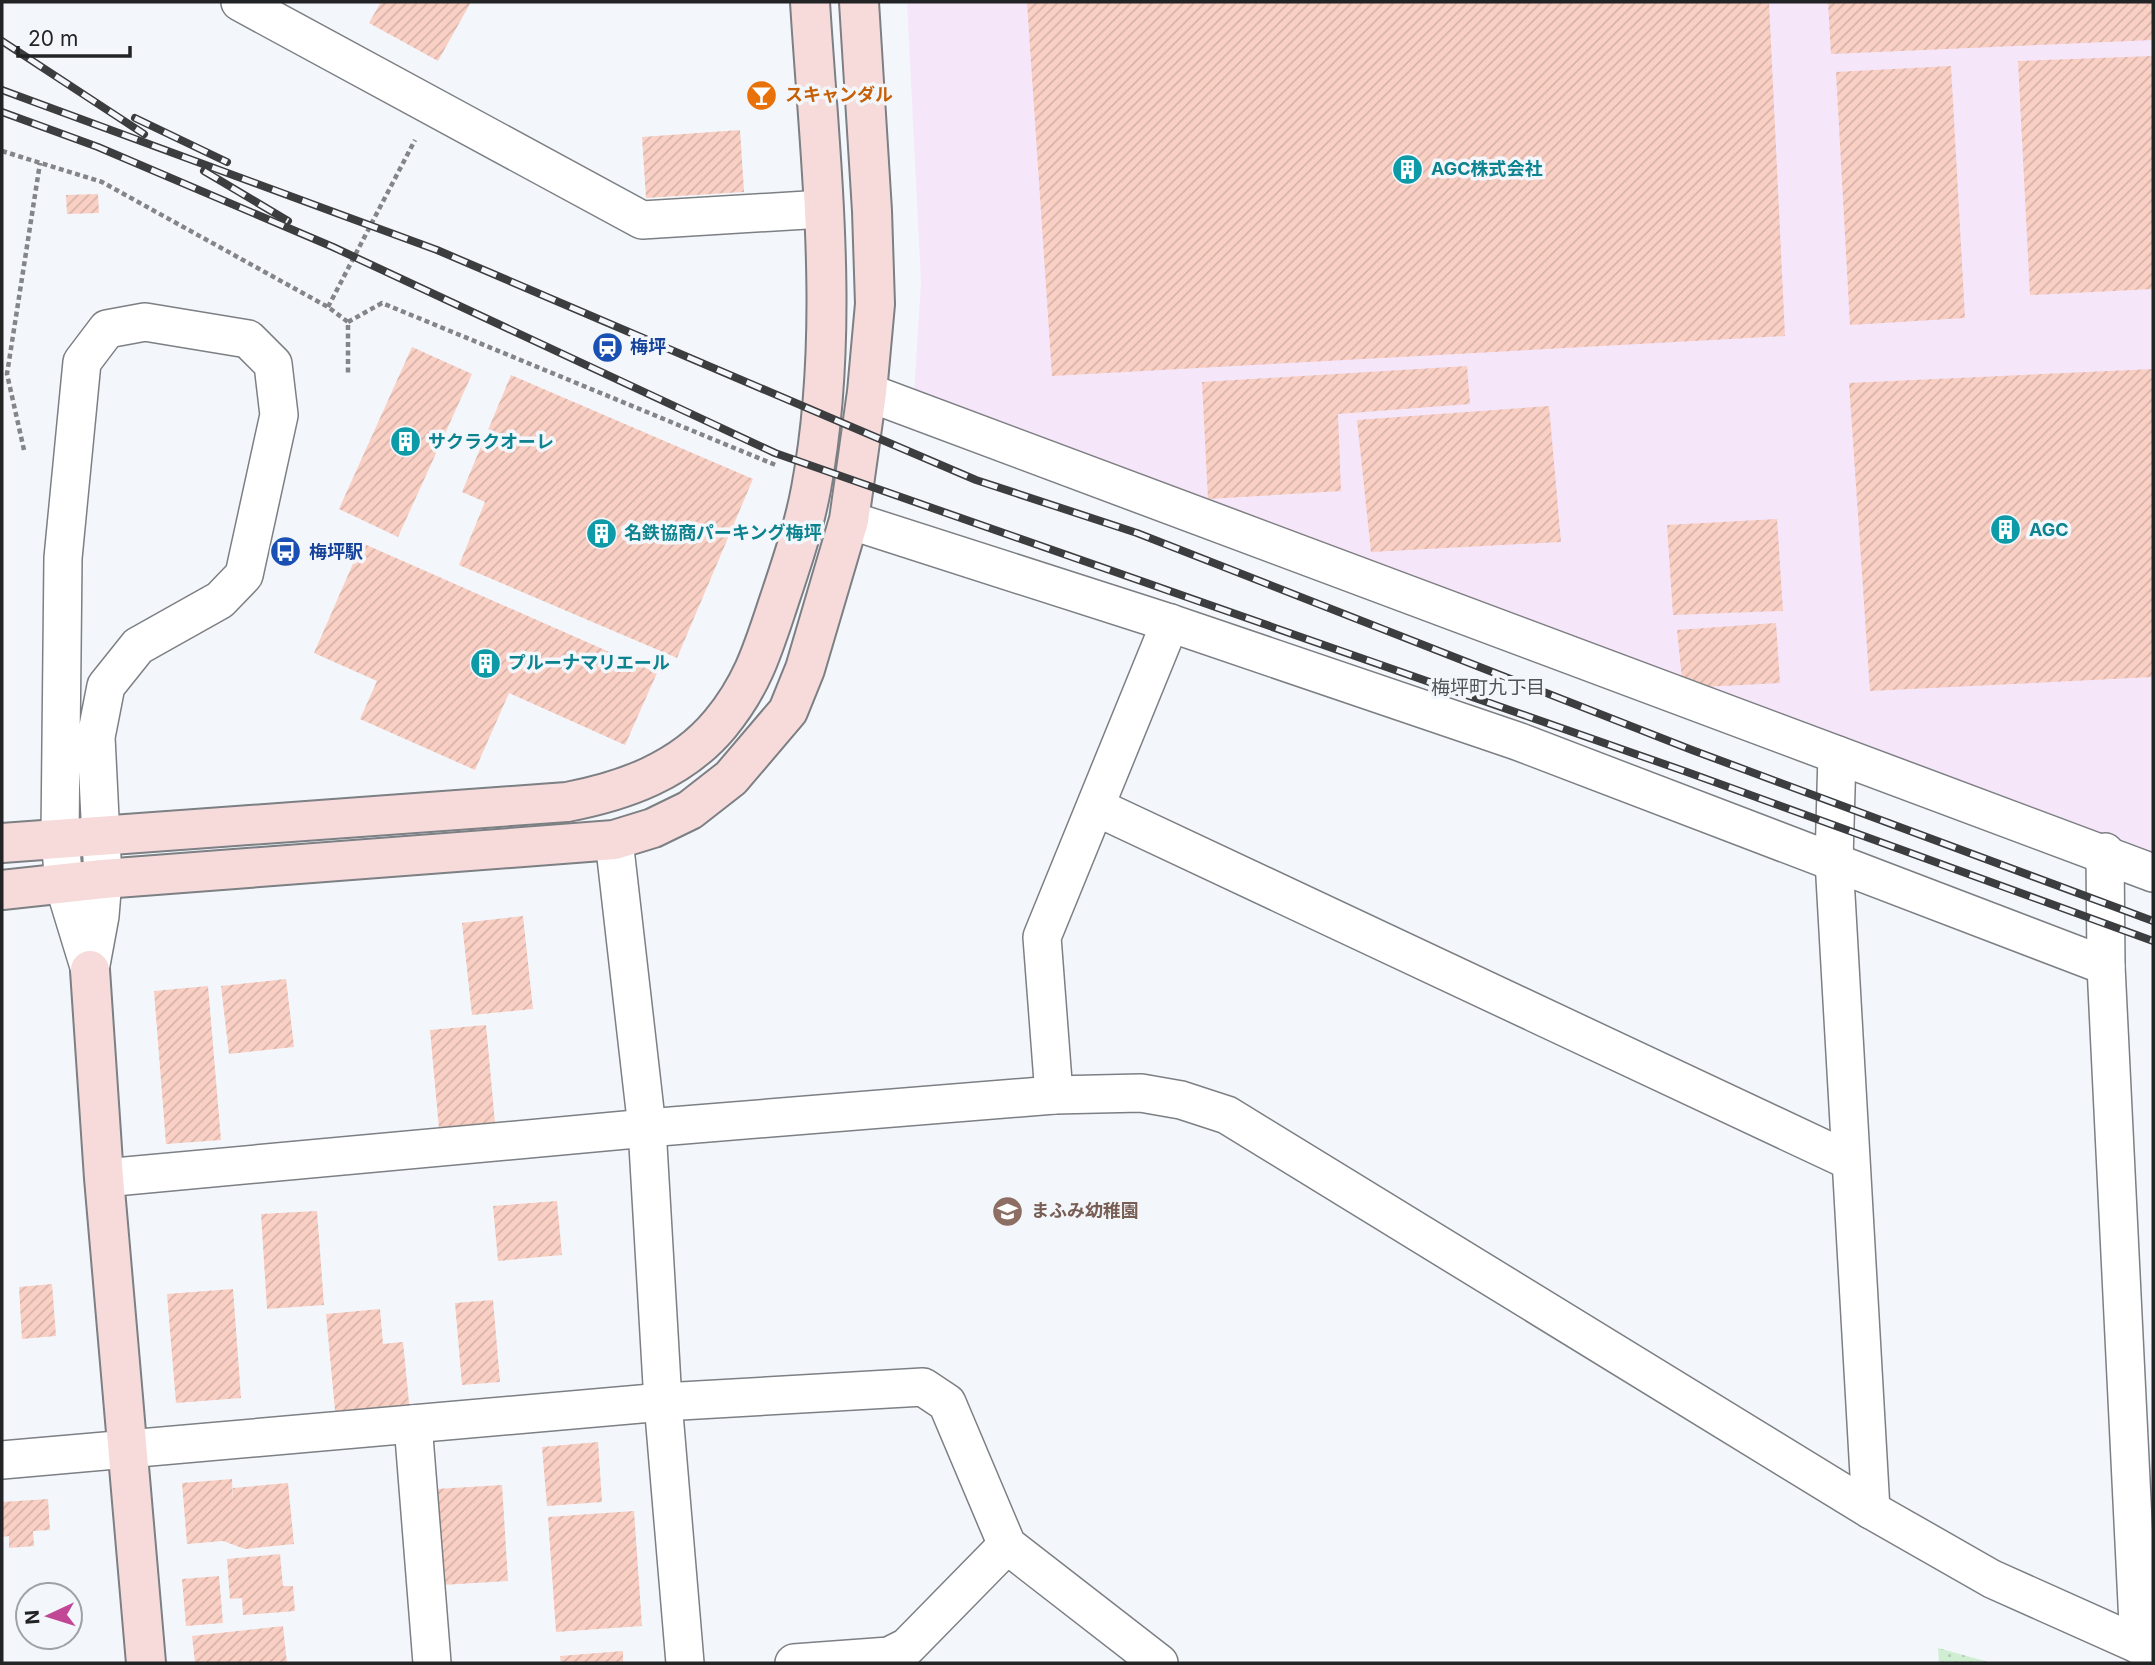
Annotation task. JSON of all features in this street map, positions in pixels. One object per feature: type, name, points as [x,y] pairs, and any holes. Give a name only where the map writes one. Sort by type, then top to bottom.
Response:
[{"type":"street","points":[[240,2],[642,220],[823,209]]},
{"type":"street","points":[[2,843],[567,802],[616,792],[668,768],[719,726],[756,672],[788,574],[811,489],[822,398],[826,324],[823,209],[810,2]]},
{"type":"street","points":[[2,890],[103,879],[614,840],[653,828],[691,810],[731,778],[788,711],[805,669],[849,520],[867,392],[874,277],[859,2]]},
{"type":"street","points":[[90,970],[100,916],[103,879],[96,737],[106,686],[138,646],[220,600],[244,575],[279,415],[273,364],[248,339],[145,323],[107,329],[82,362],[63,558],[60,837],[64,885],[90,970],[104,1178],[146,1663]]},
{"type":"street","points":[[867,392],[2105,852],[2153,873]]},
{"type":"street","points":[[849,520],[1170,623],[1517,741],[2106,966]]},
{"type":"street","points":[[1054,1095],[1042,937],[1170,623]]},
{"type":"street","points":[[1838,755],[1834,860],[1871,1510]]},
{"type":"street","points":[[1096,807],[1850,1161]]},
{"type":"street","points":[[614,840],[647,1128],[663,1402],[685,1663]]},
{"type":"street","points":[[104,1178],[647,1128],[1054,1095],[1141,1093],[1181,1100],[1227,1115],[1871,1510],[1992,1578],[2146,1648],[2106,966],[2105,852]]},
{"type":"street","points":[[2,1460],[663,1402],[923,1387],[947,1403],[1007,1545],[1159,1663]]},
{"type":"street","points":[[413,1424],[432,1663]]},
{"type":"street","points":[[794,1663],[889,1656],[907,1647],[1007,1545]]},
{"type":"path","points":[[328,307],[433,106]]},
{"type":"path","points":[[2,151],[102,182],[328,307],[348,323]]},
{"type":"path","points":[[24,450],[7,374],[40,163]]},
{"type":"path","points":[[348,323],[382,303],[784,468]]},
{"type":"path","points":[[348,323],[348,376]]},
{"type":"shaded area","points":[[907,2],[2153,2],[2153,855],[914,394],[921,282]]},
{"type":"green space","points":[[1938,1648],[1992,1663],[1939,1663]]},
{"type":"building","points":[[381,2],[471,2],[438,61],[369,23]]},
{"type":"building","name":"AGC株式会社","points":[[1027,2],[1769,2],[1785,336],[1052,376]]},
{"type":"building","points":[[1828,2],[2153,2],[2153,40],[1831,54]]},
{"type":"building","points":[[2153,56],[2153,289],[2030,295],[2018,61]]},
{"type":"building","points":[[1951,66],[1965,318],[1850,325],[1836,72]]},
{"type":"building","points":[[740,130],[744,192],[646,198],[642,137]]},
{"type":"building","points":[[98,194],[99,213],[67,214],[66,195]]},
{"type":"building","name":"サクラクオーレ","points":[[412,347],[472,374],[398,537],[339,509]]},
{"type":"building","points":[[1467,366],[1470,404],[1338,414],[1341,491],[1208,499],[1202,382]]},
{"type":"building","name":"AGC","points":[[2153,369],[2153,677],[1870,691],[1849,383]]},
{"type":"building","name":"名鉄協商パーキング梅坪","points":[[511,375],[753,479],[677,658],[459,565],[485,502],[462,492]]},
{"type":"building","points":[[1549,406],[1561,542],[1371,552],[1357,420]]},
{"type":"building","points":[[1777,519],[1783,611],[1673,615],[1667,525]]},
{"type":"building","name":"プルーナマリエール","points":[[362,543],[657,673],[625,745],[509,693],[475,770],[360,719],[377,681],[314,653]]},
{"type":"building","points":[[1776,623],[1780,683],[1683,688],[1677,630]]},
{"type":"building","points":[[523,916],[533,1009],[472,1015],[462,923]]},
{"type":"building","points":[[286,979],[294,1047],[229,1054],[221,986]]},
{"type":"building","points":[[208,986],[221,1140],[166,1144],[154,991]]},
{"type":"building","points":[[486,1025],[495,1123],[439,1129],[430,1030]]},
{"type":"building","points":[[557,1201],[562,1255],[498,1261],[493,1206]]},
{"type":"building","points":[[317,1211],[324,1305],[267,1309],[261,1214]]},
{"type":"building","points":[[52,1284],[56,1336],[22,1339],[19,1287]]},
{"type":"building","points":[[233,1289],[241,1398],[176,1403],[167,1294]]},
{"type":"building","points":[[493,1300],[500,1382],[462,1385],[455,1303]]},
{"type":"building","points":[[380,1309],[383,1344],[403,1342],[410,1413],[336,1421],[326,1314]]},
{"type":"building","points":[[598,1442],[602,1502],[547,1506],[542,1447]]},
{"type":"building","points":[[232,1479],[233,1501],[233,1488],[288,1483],[294,1544],[245,1549],[223,1541],[187,1544],[182,1483]]},
{"type":"building","points":[[502,1485],[508,1581],[442,1585],[436,1489]]},
{"type":"building","points":[[48,1499],[50,1530],[33,1531],[34,1546],[9,1548],[9,1536],[2,1537],[2,1502]]},
{"type":"building","points":[[634,1511],[642,1626],[556,1632],[548,1517]]},
{"type":"building","points":[[280,1554],[283,1586],[293,1586],[295,1611],[243,1615],[242,1598],[230,1599],[227,1559]]},
{"type":"building","points":[[219,1576],[223,1623],[186,1626],[182,1579]]},
{"type":"building","points":[[283,1626],[287,1663],[195,1663],[192,1636]]},
{"type":"building","points":[[623,1651],[623,1663],[561,1663],[560,1656]]},
{"type":"railway","points":[[2,41],[144,134]]},
{"type":"railway","points":[[2,90],[437,250],[976,480],[1137,533],[1692,750],[2153,921]]},
{"type":"railway","points":[[2,112],[98,147],[333,247],[775,453],[1687,772],[2153,941]]},
{"type":"railway","points":[[135,118],[227,162]]},
{"type":"railway","points":[[204,171],[288,221]]},
{"type":"place","name":"スキャンダル","points":[[762,95]]},
{"type":"place","name":"AGC株式会社","points":[[1408,169]]},
{"type":"place","name":"梅坪","points":[[607,347]]},
{"type":"place","name":"サクラクオーレ","points":[[405,442]]},
{"type":"place","name":"AGC","points":[[2006,530]]},
{"type":"place","name":"名鉄協商パーキング梅坪","points":[[601,533]]},
{"type":"place","name":"梅坪駅","points":[[286,552]]},
{"type":"place","name":"プルーナマリエール","points":[[485,663]]},
{"type":"place","name":"まふみ幼稚園","points":[[1008,1211]]},
{"type":"district","name":"梅坪町九丁目","points":[[1488,687]]}]
